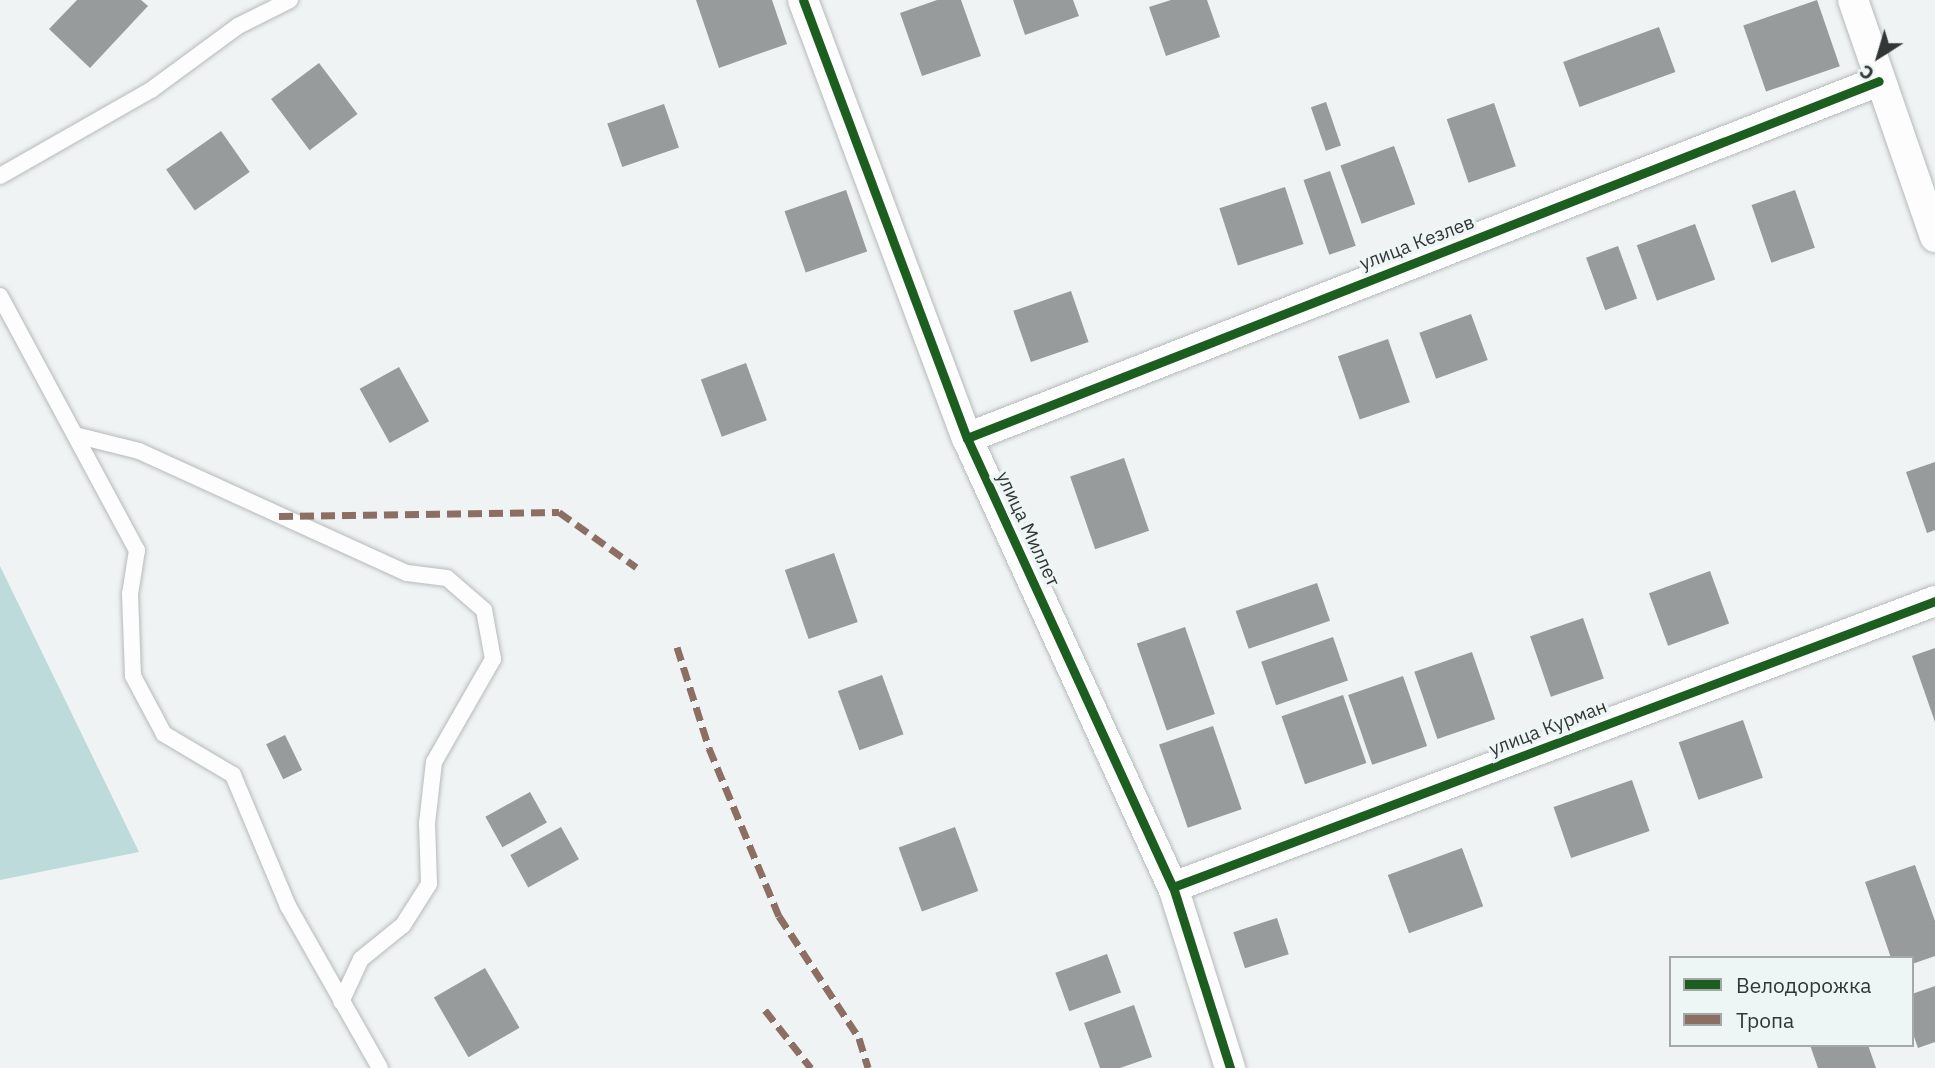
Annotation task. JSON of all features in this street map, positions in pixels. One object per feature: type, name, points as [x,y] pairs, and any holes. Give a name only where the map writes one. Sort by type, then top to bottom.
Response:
[{"type":"street","name":"улица Миллет","points":[[803,0],[967,438],[1173,887],[1230,1068]]},
{"type":"street","points":[[1853,0],[1935,237]]},
{"type":"street","name":"улица Кезлев","points":[[967,438],[1879,81]]},
{"type":"street","name":"улица Курман","points":[[1173,887],[1935,601]]},
{"type":"lane","points":[[0,176],[151,90],[238,26],[290,0]]},
{"type":"lane","points":[[0,296],[79,436],[137,550],[130,594],[133,676],[164,734],[233,775],[288,906],[380,1068]]},
{"type":"lane","points":[[79,436],[139,451],[407,573],[447,578],[484,610],[493,659],[434,762],[427,823],[429,884],[403,925],[361,959],[341,1002]]},
{"type":"shaded area","points":[[0,566],[139,852],[0,880]]},
{"type":"building","points":[[77,0],[141,0],[148,6],[90,68],[49,29]]},
{"type":"building","points":[[696,0],[772,0],[787,44],[719,68]]},
{"type":"building","points":[[937,0],[961,0],[981,56],[922,76],[900,13]]},
{"type":"building","points":[[1013,0],[1073,0],[1079,16],[1025,35]]},
{"type":"building","points":[[1171,0],[1207,0],[1220,37],[1166,56],[1149,7]]},
{"type":"building","points":[[1817,0],[1840,66],[1766,92],[1743,25]]},
{"type":"building","points":[[1659,27],[1675,72],[1580,107],[1563,62]]},
{"type":"building","points":[[319,63],[358,114],[310,150],[271,99]]},
{"type":"building","points":[[1326,102],[1341,145],[1326,151],[1311,107]]},
{"type":"building","points":[[1494,103],[1516,166],[1469,183],[1447,119]]},
{"type":"building","points":[[664,104],[679,147],[622,167],[607,124]]},
{"type":"building","points":[[221,131],[250,172],[195,210],[166,169]]},
{"type":"building","points":[[1394,146],[1415,204],[1362,224],[1340,165]]},
{"type":"building","points":[[1330,171],[1356,246],[1329,255],[1304,180]]},
{"type":"building","points":[[1285,187],[1304,244],[1238,265],[1219,208]]},
{"type":"building","points":[[846,190],[867,251],[806,273],[785,211]]},
{"type":"building","points":[[1795,190],[1815,248],[1771,263],[1752,205]]},
{"type":"building","points":[[1695,224],[1715,279],[1657,301],[1637,245]]},
{"type":"building","points":[[1618,246],[1637,299],[1605,310],[1586,258]]},
{"type":"building","points":[[1071,291],[1089,342],[1031,362],[1013,311]]},
{"type":"building","points":[[1471,314],[1488,360],[1436,379],[1419,333]]},
{"type":"building","points":[[1388,339],[1410,402],[1360,420],[1338,356]]},
{"type":"building","points":[[746,363],[767,420],[722,437],[701,379]]},
{"type":"building","points":[[399,367],[429,421],[390,443],[360,389]]},
{"type":"building","points":[[1124,458],[1149,531],[1095,549],[1070,477]]},
{"type":"building","points":[[1935,462],[1935,530],[1927,533],[1906,472]]},
{"type":"building","points":[[834,553],[858,622],[809,639],[785,570]]},
{"type":"building","points":[[1710,571],[1729,624],[1668,646],[1649,593]]},
{"type":"building","points":[[1317,583],[1330,621],[1249,649],[1236,611]]},
{"type":"building","points":[[1583,618],[1604,679],[1551,697],[1530,636]]},
{"type":"building","points":[[1185,627],[1215,714],[1167,731],[1137,644]]},
{"type":"building","points":[[1333,637],[1348,680],[1276,705],[1261,662]]},
{"type":"building","points":[[1935,648],[1935,722],[1912,656]]},
{"type":"building","points":[[1472,652],[1495,719],[1437,739],[1414,672]]},
{"type":"building","points":[[882,675],[904,734],[859,750],[838,691]]},
{"type":"building","points":[[1403,676],[1427,746],[1372,765],[1348,695]]},
{"type":"building","points":[[1343,695],[1366,763],[1305,784],[1282,716]]},
{"type":"building","points":[[1743,720],[1763,778],[1699,800],[1679,742]]},
{"type":"building","points":[[1213,726],[1242,809],[1188,828],[1159,745]]},
{"type":"building","points":[[285,735],[302,770],[283,779],[266,744]]},
{"type":"building","points":[[1632,780],[1650,831],[1571,858],[1554,807]]},
{"type":"building","points":[[530,792],[547,823],[502,847],[485,817]]},
{"type":"building","points":[[561,827],[579,859],[528,887],[510,855]]},
{"type":"building","points":[[955,827],[978,891],[922,911],[899,848]]},
{"type":"building","points":[[1462,848],[1483,906],[1409,933],[1388,875]]},
{"type":"building","points":[[1915,865],[1935,921],[1935,956],[1914,963],[1914,956],[1890,956],[1865,882]]},
{"type":"building","points":[[1277,918],[1289,954],[1245,968],[1233,932]]},
{"type":"building","points":[[1107,954],[1121,993],[1069,1011],[1055,973]]},
{"type":"building","points":[[485,968],[520,1028],[468,1057],[434,997]]},
{"type":"building","points":[[1935,986],[1935,1042],[1918,1048],[1914,1037],[1914,993]]},
{"type":"building","points":[[1134,1005],[1152,1057],[1120,1068],[1100,1068],[1084,1023]]},
{"type":"building","points":[[1811,1047],[1869,1047],[1876,1068],[1818,1068]]},
{"type":"marked path","points":[[279,516],[559,512],[636,567]]},
{"type":"marked path","points":[[677,647],[709,748],[779,916],[859,1038],[868,1068]]},
{"type":"marked path","points":[[765,1010],[811,1068]]},
{"type":"cycle path","points":[[803,0],[967,438],[1173,887],[1230,1068]]},
{"type":"cycle path","points":[[967,438],[1879,81]]},
{"type":"cycle path","points":[[1173,887],[1935,601]]}]
